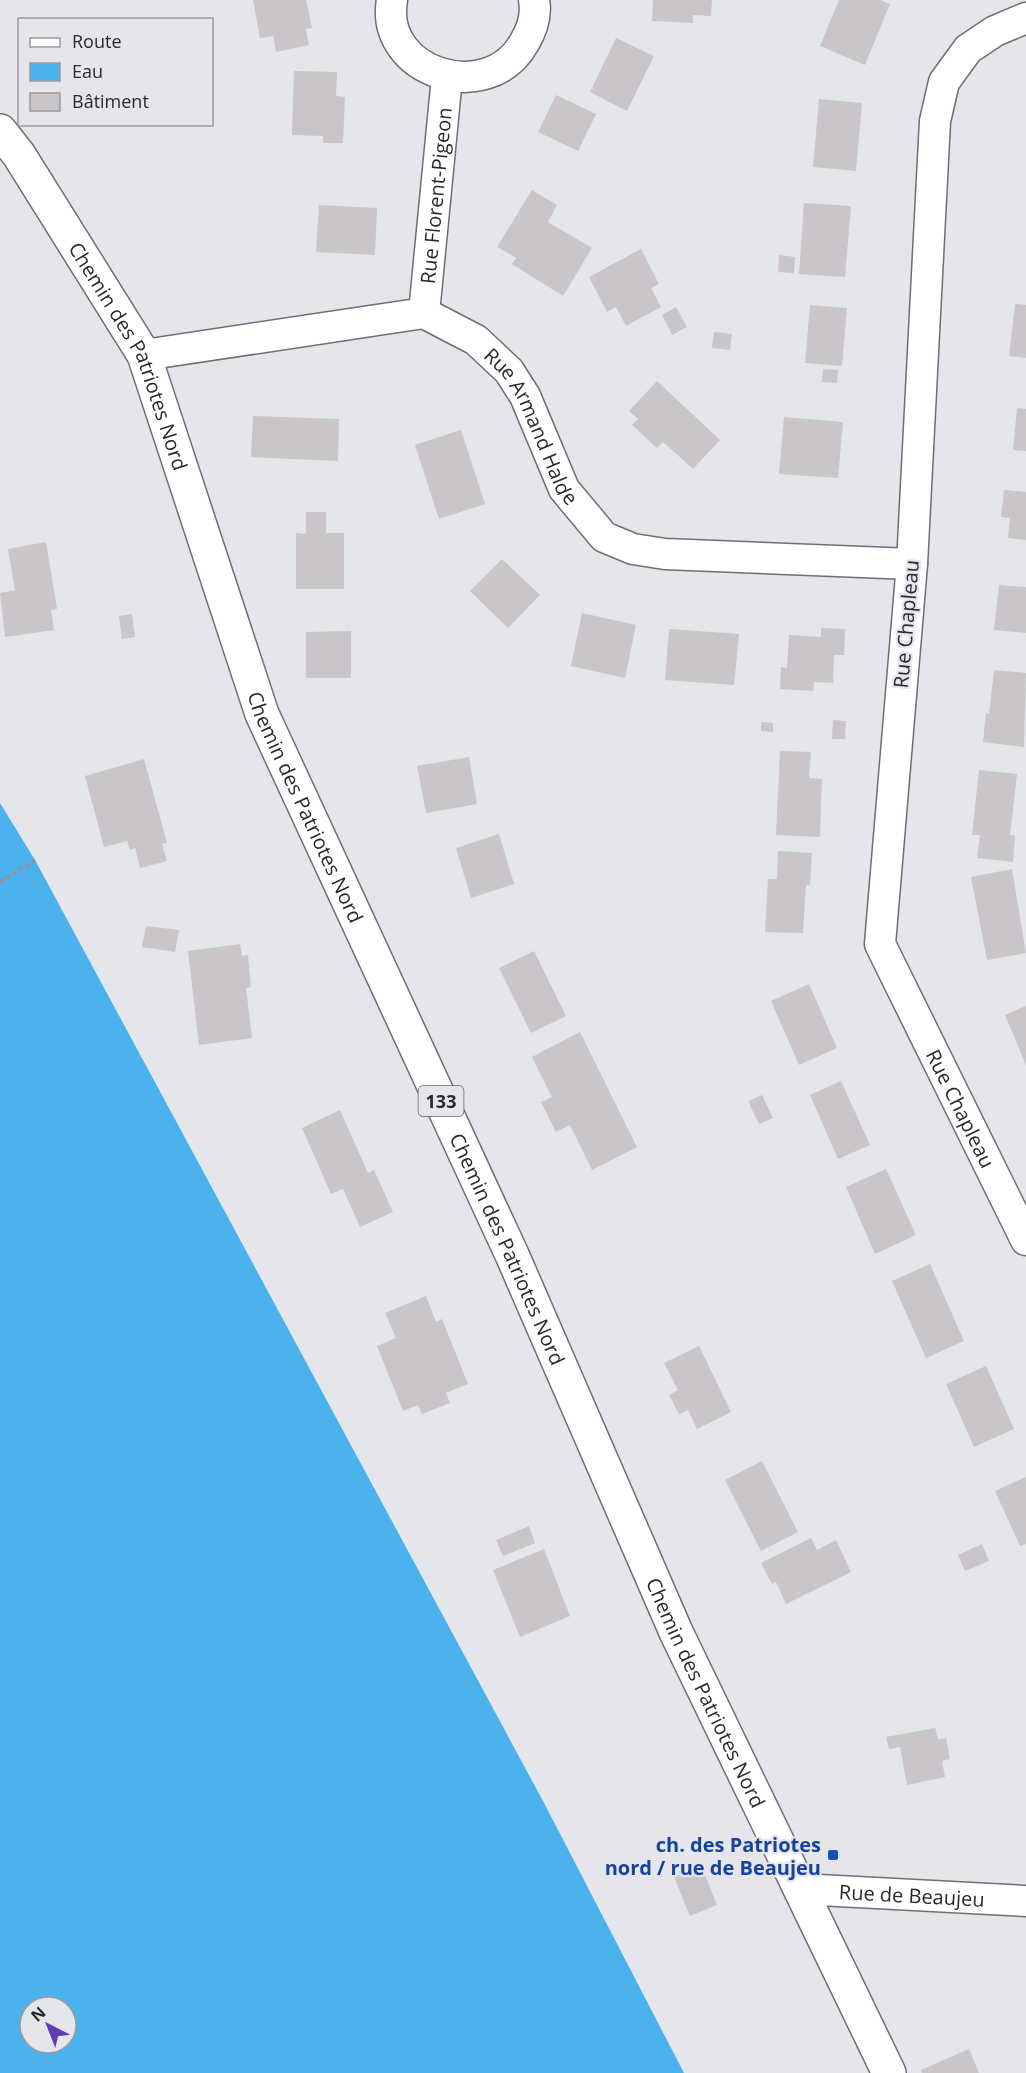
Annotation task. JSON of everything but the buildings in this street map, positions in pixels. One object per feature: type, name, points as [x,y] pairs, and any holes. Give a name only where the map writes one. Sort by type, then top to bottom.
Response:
[{"type":"main road","name":"Chemin des Patriotes Nord","points":[[0,131],[19,155],[144,355],[262,714],[513,1257],[676,1632],[889,2073]]},
{"type":"street","points":[[392,0],[395,31],[406,50],[424,67],[447,77],[477,77],[500,68],[519,52],[532,30],[534,0]]},
{"type":"street","name":"Rue Chapleau","points":[[1026,18],[996,31],[968,49],[944,82],[935,122],[912,564],[880,944],[1026,1240]]},
{"type":"street","name":"Rue Florent-Pigeon","points":[[423,313],[447,77]]},
{"type":"street","points":[[144,355],[423,313]]},
{"type":"street","name":"Rue Armand Halde","points":[[423,313],[476,340],[508,371],[525,396],[564,489],[604,537],[633,549],[665,554],[912,564]]},
{"type":"street","name":"Rue de Beaujeu","points":[[800,1889],[1026,1901]]},
{"type":"path","points":[[0,882],[34,860]]},
{"type":"water","points":[[0,803],[35,860],[543,1801],[684,2073],[0,2073]]},
{"type":"place","name":"ch. des Patriotes nord / rue de Beaujeu","points":[[833,1855]]}]
